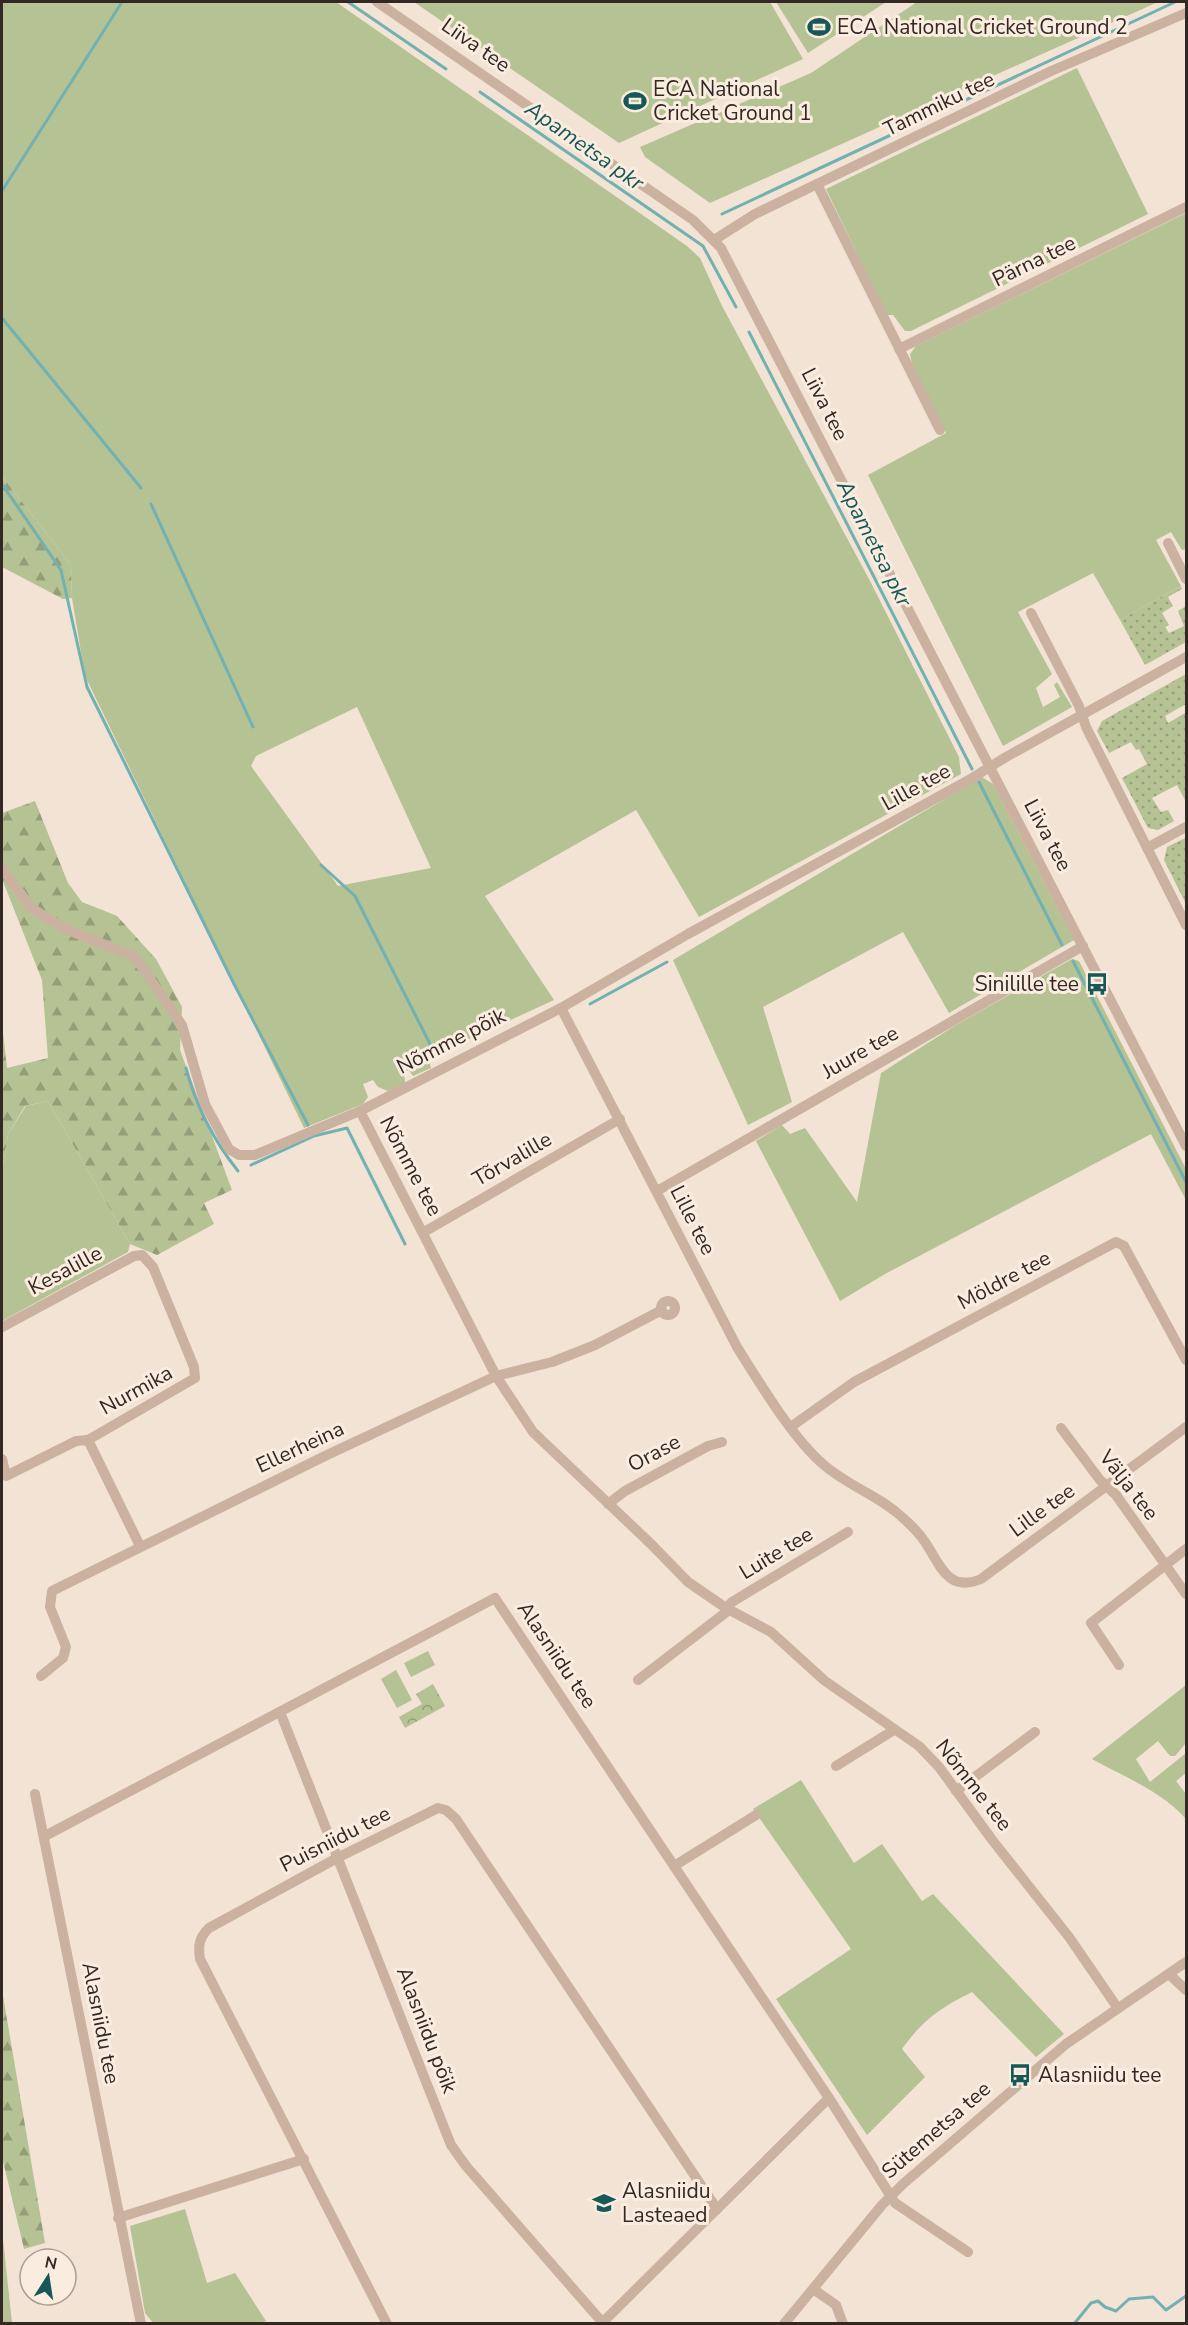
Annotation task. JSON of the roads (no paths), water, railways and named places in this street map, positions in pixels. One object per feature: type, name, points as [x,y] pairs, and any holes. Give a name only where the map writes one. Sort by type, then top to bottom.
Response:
[{"type":"street","name":"Liiva tee","points":[[377,2],[684,213],[714,240],[732,265],[1186,1146]]},
{"type":"street","name":"Tammiku tee","points":[[714,240],[730,227],[1049,72],[1186,13]]},
{"type":"street","points":[[817,184],[940,430]]},
{"type":"street","name":"Pärna tee","points":[[899,349],[1186,207]]},
{"type":"street","points":[[1168,543],[1186,579]]},
{"type":"street","points":[[1031,613],[1186,924]]},
{"type":"street","name":"Lille tee","points":[[1186,657],[990,766],[969,780],[688,934],[561,1008],[737,1347],[792,1426],[823,1465],[902,1516],[925,1542],[944,1574],[964,1583],[981,1579],[1186,1427]]},
{"type":"street","points":[[1147,848],[1186,827]]},
{"type":"street","name":"Nõmme tee","points":[[2,868],[31,908],[66,929],[135,957],[182,1025],[205,1104],[229,1149],[238,1155],[255,1155],[360,1111],[496,1376],[533,1432],[688,1582],[728,1609],[771,1632],[825,1681],[919,1746],[939,1767],[1069,1937],[1117,2007]]},
{"type":"street","name":"Juure tee","points":[[657,1191],[1083,946]]},
{"type":"street","name":"Nõmme põik","points":[[360,1111],[561,1008]]},
{"type":"street","name":"Tõrvalille","points":[[424,1232],[620,1119]]},
{"type":"street","name":"Möldre tee","points":[[792,1426],[854,1382],[1116,1242],[1124,1246],[1186,1360]]},
{"type":"street","name":"Kesalille","points":[[2,1328],[134,1256],[142,1255],[148,1260]]},
{"type":"street","name":"Nurmika","points":[[141,1546],[88,1440],[195,1378],[194,1367],[148,1260]]},
{"type":"street","name":"Ellerheina","points":[[41,1676],[63,1658],[66,1647],[51,1607],[52,1591],[496,1376],[552,1362],[595,1345],[662,1310]]},
{"type":"street","name":"Välja tee","points":[[1061,1428],[1116,1495],[1186,1594]]},
{"type":"street","points":[[2,1459],[6,1476],[76,1441],[88,1440]]},
{"type":"street","name":"Orase","points":[[608,1504],[625,1491],[708,1446],[722,1442]]},
{"type":"street","name":"Luite tee","points":[[728,1609],[732,1602],[848,1533]]},
{"type":"street","points":[[1119,1665],[1091,1623],[1186,1550]]},
{"type":"street","name":"Alasniidu tee","points":[[45,1836],[495,1598],[829,2098],[895,2203],[968,2252]]},
{"type":"street","points":[[638,1680],[728,1609]]},
{"type":"street","name":"Alasniidu põik","points":[[280,1712],[451,2145],[466,2166],[602,2323]]},
{"type":"street","points":[[836,1766],[894,1730]]},
{"type":"street","points":[[956,1791],[1035,1732]]},
{"type":"street","name":"Alasniidu tee","points":[[35,1794],[141,2324]]},
{"type":"street","name":"Puisniidu tee","points":[[387,2324],[200,1959],[198,1946],[200,1937],[209,1928],[339,1857],[438,1808],[446,1810],[456,1819],[717,2209]]},
{"type":"street","points":[[674,1866],[756,1815]]},
{"type":"street","points":[[1186,1962],[1170,1975],[1186,1990]]},
{"type":"street","name":"Sütemetsa tee","points":[[784,2324],[892,2195],[1066,2044],[1117,2007],[1170,1975]]},
{"type":"street","points":[[602,2323],[829,2098]]},
{"type":"street","points":[[118,2218],[304,2159]]},
{"type":"street","points":[[813,2289],[836,2305],[843,2324]]},
{"type":"waterway","points":[[2,191],[122,2]]},
{"type":"waterway","name":"Apametsa pkr","points":[[348,2],[446,69]]},
{"type":"waterway","points":[[722,214],[1175,2]]},
{"type":"waterway","name":"Apametsa pkr","points":[[480,92],[703,246],[736,307]]},
{"type":"waterway","points":[[2,318],[141,488]]},
{"type":"waterway","name":"Apametsa pkr","points":[[749,332],[972,769]]},
{"type":"waterway","points":[[2,484],[61,570],[87,687],[234,984],[308,1125]]},
{"type":"waterway","points":[[151,504],[253,727]]},
{"type":"waterway","points":[[979,782],[1062,945]]},
{"type":"waterway","points":[[321,865],[355,896],[436,1056]]},
{"type":"waterway","points":[[1073,961],[1186,1182]]},
{"type":"waterway","points":[[590,1004],[667,962]]},
{"type":"waterway","points":[[186,1068],[207,1122],[221,1148],[238,1171]]},
{"type":"waterway","points":[[251,1165],[314,1136],[347,1128],[405,1244]]},
{"type":"waterway","points":[[1074,2324],[1091,2303],[1098,2301],[1105,2307],[1116,2311],[1129,2299],[1153,2297],[1166,2310],[1186,2296]]},
{"type":"place","name":"ECA National Cricket Ground 2","points":[[819,27]]},
{"type":"place","name":"ECA National Cricket Ground 1","points":[[635,101]]},
{"type":"place","name":"Sinilille tee","points":[[1097,984]]},
{"type":"place","name":"Alasniidu tee","points":[[1020,2075]]},
{"type":"place","name":"Alasniidu Lasteaed","points":[[604,2203]]}]
